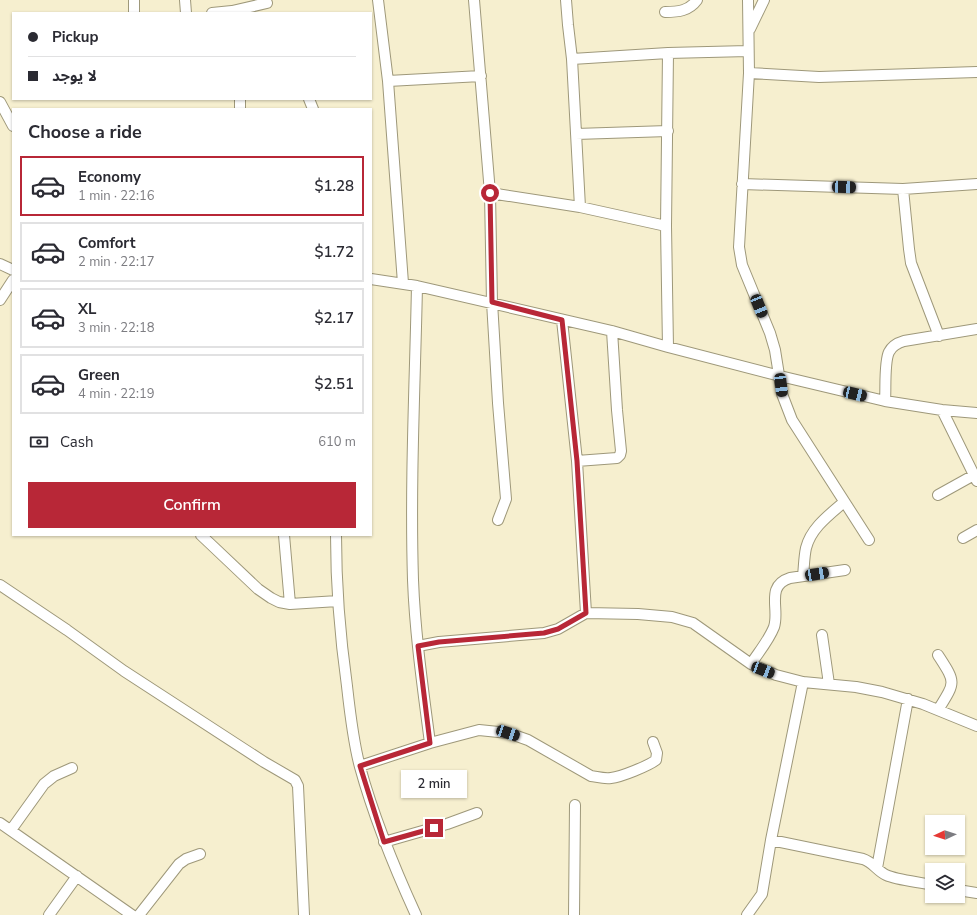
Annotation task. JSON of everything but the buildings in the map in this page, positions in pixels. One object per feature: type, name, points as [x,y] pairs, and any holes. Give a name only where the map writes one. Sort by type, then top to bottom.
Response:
[{"type":"street","points":[[134,0],[134,12]]},
{"type":"street","points":[[185,0],[186,12]]},
{"type":"street","points":[[378,0],[388,81],[403,283]]},
{"type":"street","points":[[474,0],[490,193],[492,302],[506,499],[498,520]]},
{"type":"street","points":[[566,0],[572,59],[580,206]]},
{"type":"street","points":[[666,12],[678,12],[685,10],[691,7],[696,0]]},
{"type":"street","points":[[748,0],[748,73],[739,247],[741,260],[770,333],[775,350],[782,394],[792,420],[869,540]]},
{"type":"street","points":[[749,30],[764,0]]},
{"type":"street","points":[[232,12],[267,2],[272,12]]},
{"type":"street","points":[[572,59],[668,53],[748,51]]},
{"type":"street","points":[[668,53],[666,226],[668,347]]},
{"type":"street","points":[[748,73],[819,77],[977,72]]},
{"type":"street","points":[[388,81],[481,76]]},
{"type":"street","points":[[0,102],[12,124]]},
{"type":"street","points":[[576,134],[668,131]]},
{"type":"street","points":[[742,184],[903,189],[977,184]]},
{"type":"street","points":[[903,189],[911,263],[939,336]]},
{"type":"street","points":[[490,193],[580,206],[666,226]]},
{"type":"street","points":[[0,264],[12,270]]},
{"type":"street","points":[[372,279],[403,283],[492,302],[562,320],[612,330],[668,347],[885,401],[942,410],[977,413]]},
{"type":"street","points":[[0,300],[12,282]]},
{"type":"street","points":[[417,286],[412,520],[413,580],[418,646],[430,743]]},
{"type":"street","points":[[562,320],[577,461],[586,613]]},
{"type":"street","points":[[885,401],[887,359],[892,348],[899,342],[977,329]]},
{"type":"street","points":[[577,461],[617,458],[620,455],[621,451],[612,330]]},
{"type":"street","points":[[938,495],[975,478],[942,410]]},
{"type":"street","points":[[803,576],[806,549],[811,536],[819,526],[844,502]]},
{"type":"street","points":[[963,538],[977,530]]},
{"type":"street","points":[[202,536],[258,589],[279,602],[290,604],[338,601]]},
{"type":"street","points":[[284,536],[290,604]]},
{"type":"street","points":[[336,536],[338,601],[351,717],[360,766],[384,842],[416,915]]},
{"type":"street","points":[[751,664],[773,629],[775,620],[774,594],[778,586],[785,580],[845,570]]},
{"type":"street","points":[[0,585],[67,630],[124,671],[294,780],[298,786],[304,915]]},
{"type":"street","points":[[418,646],[439,642],[544,633],[558,629],[586,613],[638,614],[672,617],[693,623],[751,664],[776,676],[803,682],[856,687],[908,699],[977,726]]},
{"type":"street","points":[[822,635],[829,684]]},
{"type":"street","points":[[938,655],[950,674],[952,685],[938,710]]},
{"type":"street","points":[[747,915],[762,894],[771,840],[803,682]]},
{"type":"street","points":[[877,868],[908,699]]},
{"type":"street","points":[[360,766],[430,743],[479,730],[508,733],[528,740],[591,776],[610,778],[621,776],[656,760],[657,753],[653,742]]},
{"type":"street","points":[[11,830],[44,784],[54,776],[72,768]]},
{"type":"street","points":[[574,915],[576,805]]},
{"type":"street","points":[[384,842],[447,824],[477,813]]},
{"type":"street","points":[[0,823],[132,915]]},
{"type":"street","points":[[771,840],[863,859],[889,876],[925,884]]},
{"type":"street","points":[[139,915],[179,864],[186,859],[200,854]]},
{"type":"street","points":[[49,915],[77,876]]},
{"type":"street","points":[[965,891],[977,893]]},
{"type":"route","points":[[434,828],[384,842],[360,766],[430,743],[418,646],[439,642],[544,633],[558,629],[586,613],[577,461],[562,320],[492,302],[493,286],[490,193]]}]
